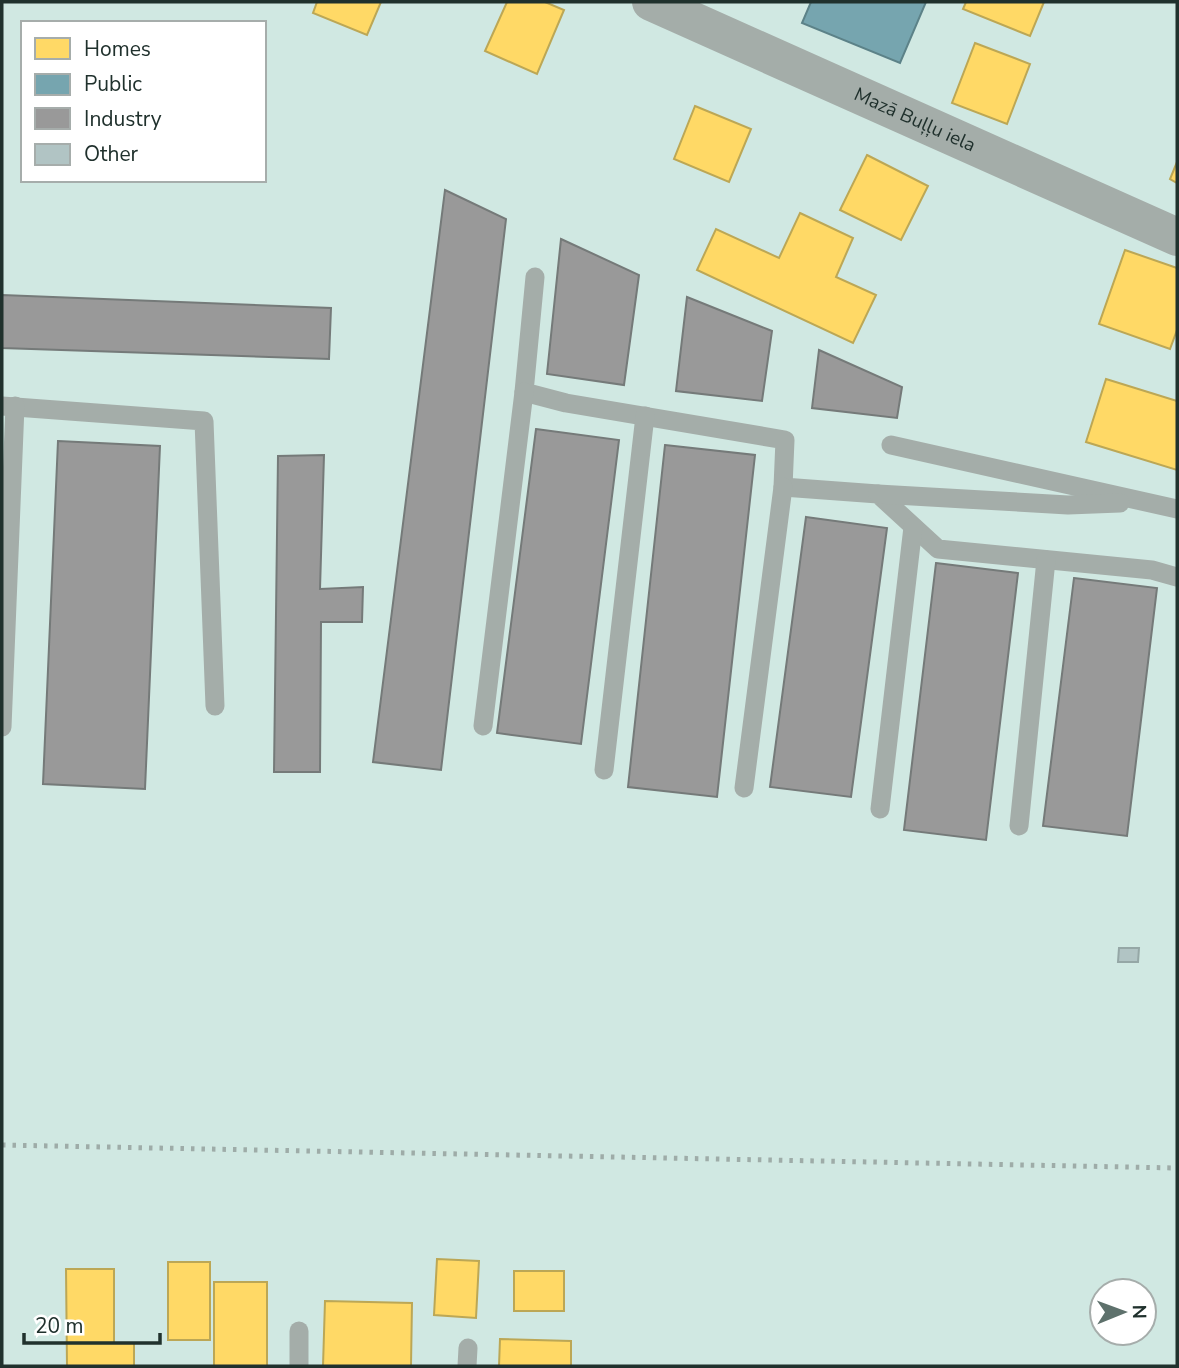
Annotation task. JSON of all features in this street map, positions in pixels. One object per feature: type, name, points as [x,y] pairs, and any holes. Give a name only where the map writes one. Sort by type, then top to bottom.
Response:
[{"type":"street","name":"Mazā Buļļu iela","points":[[651,2],[1177,237]]},
{"type":"lane","points":[[483,726],[524,392],[534,276]]},
{"type":"lane","points":[[524,392],[566,403],[785,440],[783,487],[744,788]]},
{"type":"lane","points":[[2,727],[8,406],[204,421],[215,706]]},
{"type":"lane","points":[[604,770],[645,416]]},
{"type":"lane","points":[[891,445],[1177,509]]},
{"type":"lane","points":[[783,487],[1068,505],[1146,502]]},
{"type":"lane","points":[[878,494],[938,549],[1152,570],[1177,577]]},
{"type":"lane","points":[[880,809],[913,527]]},
{"type":"lane","points":[[1019,826],[1046,560]]},
{"type":"lane","points":[[299,1331],[299,1366]]},
{"type":"building: Homes","points":[[317,2],[381,2],[367,35],[313,13]]},
{"type":"building: Homes","points":[[507,2],[545,2],[564,10],[537,74],[485,51]]},
{"type":"building: Homes","points":[[966,2],[1044,2],[1030,36],[963,9]]},
{"type":"building: Homes","points":[[975,43],[1030,64],[1007,124],[952,103]]},
{"type":"building: Homes","points":[[695,106],[751,129],[729,182],[674,159]]},
{"type":"building: Homes","points":[[867,155],[928,186],[901,240],[840,210]]},
{"type":"building: Homes","points":[[1177,162],[1177,183],[1170,179]]},
{"type":"building: Homes","points":[[800,213],[853,238],[836,277],[876,295],[853,343],[697,270],[716,229],[779,258]]},
{"type":"building: Homes","points":[[1125,250],[1177,268],[1177,330],[1170,349],[1099,324]]},
{"type":"building: Homes","points":[[1106,379],[1177,401],[1177,470],[1086,442]]},
{"type":"building: Homes","points":[[437,1259],[479,1261],[476,1318],[434,1315]]},
{"type":"building: Homes","points":[[168,1262],[210,1262],[210,1340],[168,1340]]},
{"type":"building: Homes","points":[[66,1269],[114,1269],[114,1343],[134,1343],[134,1366],[67,1366]]},
{"type":"building: Homes","points":[[514,1271],[564,1271],[564,1311],[514,1311]]},
{"type":"building: Homes","points":[[214,1282],[267,1282],[267,1366],[214,1366]]},
{"type":"building: Homes","points":[[325,1301],[412,1303],[411,1366],[323,1366]]},
{"type":"building: Homes","points":[[500,1339],[571,1341],[571,1366],[499,1366]]},
{"type":"building: Public","points":[[811,2],[926,2],[900,63],[802,23]]},
{"type":"building: Industry","points":[[445,190],[506,219],[441,770],[373,762]]},
{"type":"building: Industry","points":[[561,239],[639,275],[624,385],[547,374]]},
{"type":"building: Industry","points":[[2,295],[331,308],[329,359],[2,348]]},
{"type":"building: Industry","points":[[687,297],[772,331],[762,401],[676,391]]},
{"type":"building: Industry","points":[[819,350],[902,387],[897,418],[812,408]]},
{"type":"building: Industry","points":[[536,429],[619,440],[581,744],[497,733]]},
{"type":"building: Industry","points":[[58,441],[160,446],[145,789],[43,784]]},
{"type":"building: Industry","points":[[665,445],[755,455],[717,797],[628,787]]},
{"type":"building: Industry","points":[[324,455],[320,589],[363,587],[362,622],[321,622],[320,772],[274,772],[278,456]]},
{"type":"building: Industry","points":[[806,517],[887,528],[851,797],[770,787]]},
{"type":"building: Industry","points":[[936,563],[1018,573],[986,840],[904,830]]},
{"type":"building: Industry","points":[[1074,578],[1157,588],[1127,836],[1043,826]]},
{"type":"building: Other","points":[[1119,948],[1139,948],[1138,962],[1118,962]]},
{"type":"railway","points":[[2,1145],[1177,1168]]}]
